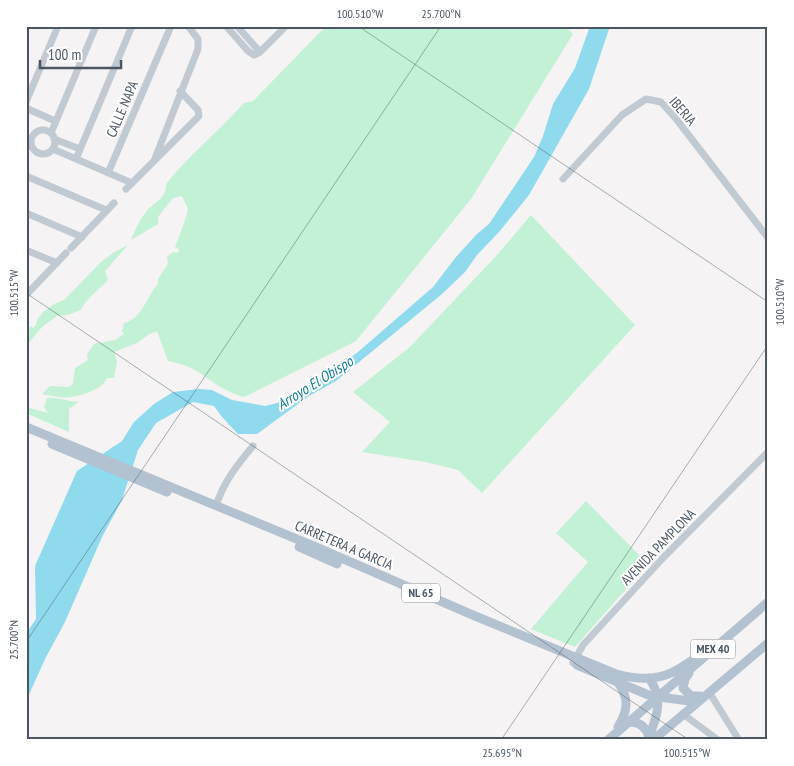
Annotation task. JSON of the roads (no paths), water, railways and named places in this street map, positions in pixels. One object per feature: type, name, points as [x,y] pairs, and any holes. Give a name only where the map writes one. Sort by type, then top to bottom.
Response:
[{"type":"main road","name":"CARRETERA A GARCIA","points":[[26,428],[70,449],[574,661],[622,676],[649,678],[672,672],[694,658],[707,654]]},
{"type":"main road","name":"NL 65","points":[[26,434],[70,449]]},
{"type":"main road","name":"CARRETERA A GARCIA","points":[[136,476],[316,547],[574,661],[619,684],[658,697],[698,702]]},
{"type":"main road","name":"MEX 40","points":[[610,738],[768,602]]},
{"type":"main road","name":"MEX 40","points":[[650,739],[708,694],[768,643]]},
{"type":"main road","points":[[697,663],[685,679],[683,688],[691,696],[708,694]]},
{"type":"main road","points":[[649,678],[658,697],[657,713],[650,739]]},
{"type":"main road","points":[[610,738],[626,711],[626,697],[619,684]]},
{"type":"main road","points":[[627,723],[638,723],[643,726],[650,739]]},
{"type":"street","points":[[26,102],[58,26]]},
{"type":"street","points":[[53,149],[50,134],[52,120],[96,26]]},
{"type":"street","points":[[76,158],[132,26]]},
{"type":"street","name":"CALLE NAPA","points":[[108,173],[171,26]]},
{"type":"street","points":[[154,161],[199,45],[198,39],[188,26]]},
{"type":"street","points":[[226,26],[250,53],[255,54],[260,52],[286,26]]},
{"type":"street","points":[[238,27],[260,52]]},
{"type":"street","points":[[53,149],[108,173],[129,186],[199,116],[198,110],[180,90]]},
{"type":"street","name":"IBERIA","points":[[563,179],[622,115],[646,99],[662,102],[768,238]]},
{"type":"street","points":[[26,108],[52,120]]},
{"type":"street","points":[[53,149],[48,153],[41,154],[30,148],[29,135],[37,132],[50,134],[80,150]]},
{"type":"street","points":[[26,176],[106,210]]},
{"type":"street","points":[[26,295],[29,287],[57,263],[114,203]]},
{"type":"street","points":[[26,213],[82,237]]},
{"type":"street","points":[[26,250],[57,263]]},
{"type":"street","points":[[216,506],[221,489],[253,446]]},
{"type":"street","name":"AVENIDA PAMPLONA","points":[[574,661],[583,645],[662,559],[768,452]]},
{"type":"street","points":[[708,694],[740,740]]},
{"type":"street","points":[[683,714],[718,740]]},
{"type":"water","name":"Arroyo El Obispo","points":[[590,26],[610,26],[589,89],[529,195],[499,232],[477,255],[465,272],[442,294],[336,381],[309,396],[257,434],[238,434],[214,406],[193,402],[156,423],[138,450],[122,500],[102,537],[65,622],[46,657],[26,701],[26,634],[36,619],[35,566],[77,471],[122,441],[134,422],[154,404],[173,392],[199,389],[212,390],[232,400],[265,406],[277,403],[320,379],[358,352],[433,287],[456,257],[489,224],[534,157],[553,104],[575,68]]}]
